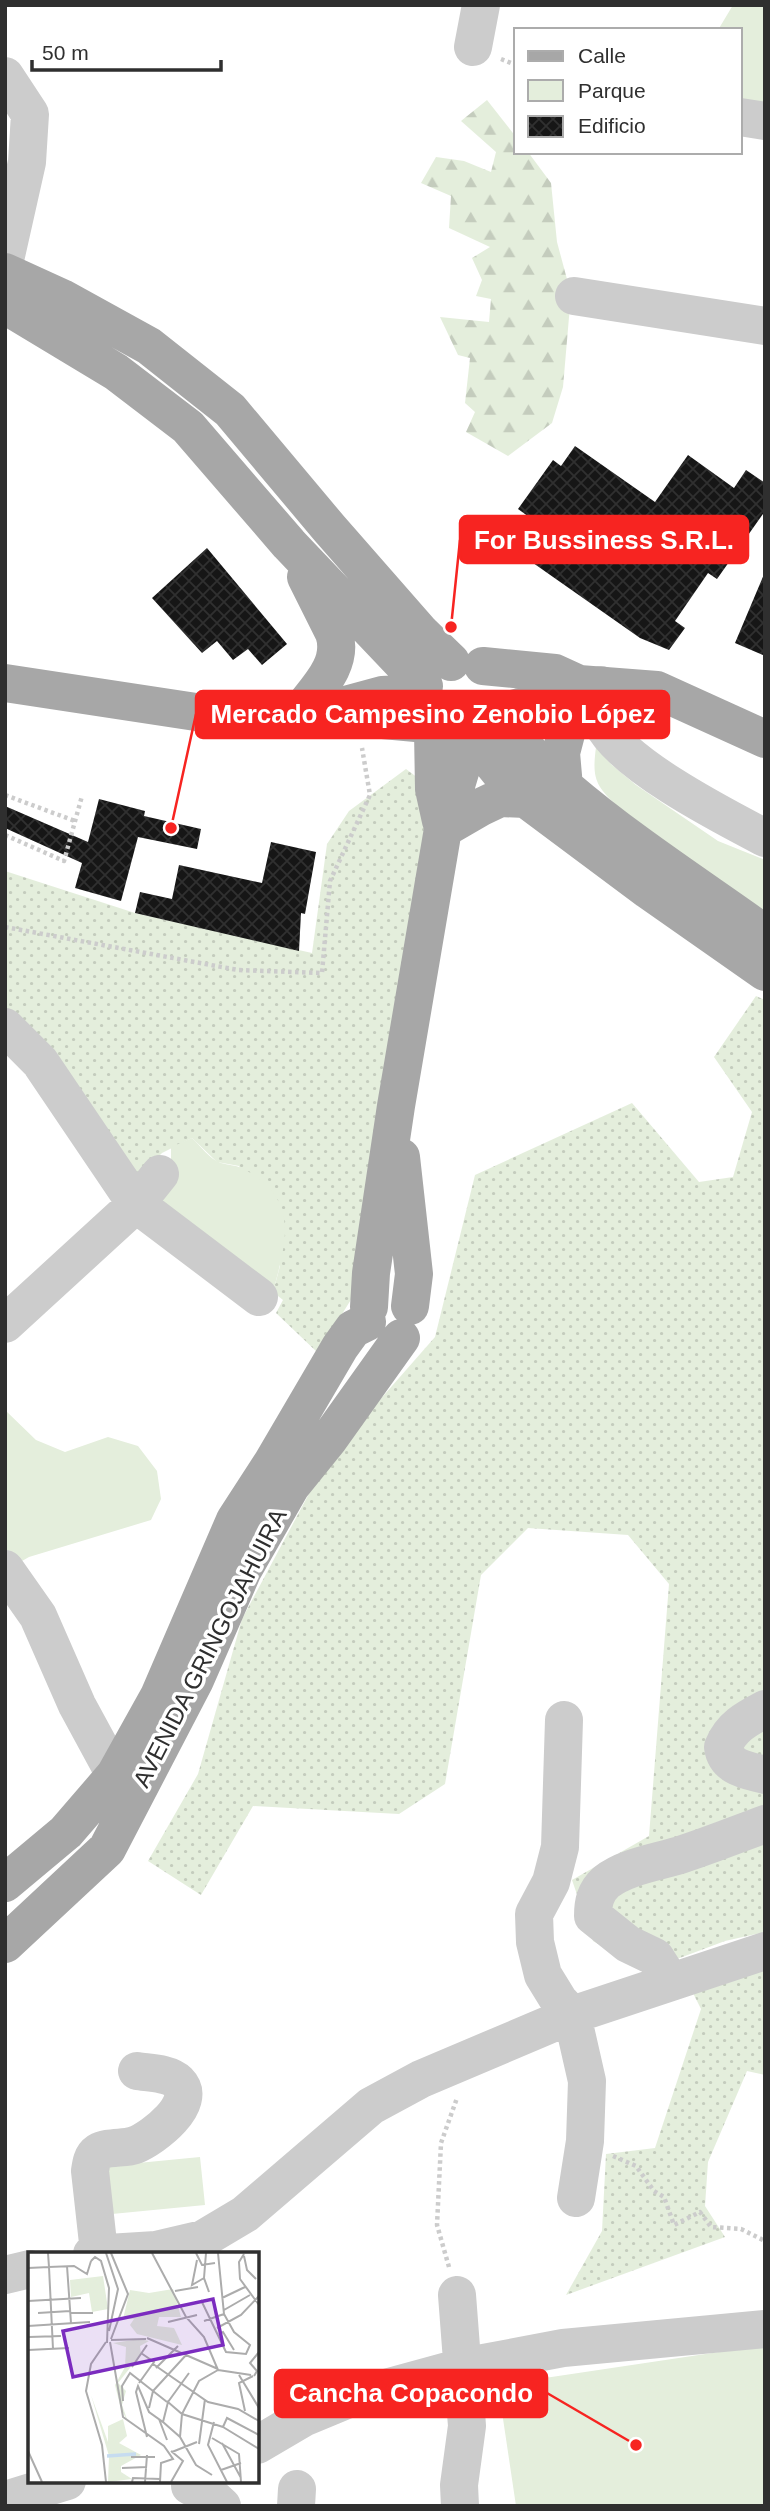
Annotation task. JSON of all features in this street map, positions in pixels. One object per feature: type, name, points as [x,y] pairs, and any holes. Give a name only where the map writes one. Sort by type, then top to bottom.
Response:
[{"type":"main road","points":[[5,272],[62,298],[149,346],[230,410],[421,633],[440,694],[446,740],[486,728],[590,685]]},
{"type":"main road","points":[[5,306],[117,372],[188,427],[289,544],[440,694]]},
{"type":"main road","points":[[289,544],[337,642],[336,657],[324,681],[331,711]]},
{"type":"main road","points":[[5,683],[209,713],[331,711],[382,695],[440,694],[555,673],[590,685],[657,690],[765,739]]},
{"type":"main road","points":[[440,694],[492,674],[502,695],[486,728],[506,780],[526,799],[648,890],[765,972]]},
{"type":"main road","points":[[564,787],[561,753],[590,685]]},
{"type":"main road","name":"AVENIDA GRINGOJAHUIRA","points":[[440,694],[434,789],[443,829]]},
{"type":"main road","points":[[486,728],[527,751],[564,787],[634,841],[765,934]]},
{"type":"main road","name":"AVENIDA GRINGOJAHUIRA","points":[[5,1944],[107,1849],[124,1788],[159,1696],[235,1520],[340,1348],[368,1314],[371,1273],[396,1106],[443,829],[486,728]]},
{"type":"main road","points":[[443,829],[500,798],[526,799]]},
{"type":"main road","name":"AVENIDA GRINGOJAHUIRA","points":[[5,1883],[124,1788],[195,1680],[243,1570],[291,1486],[330,1439],[406,1322],[414,1273],[396,1106]]},
{"type":"main road","points":[[368,1314],[373,1335],[394,1341],[406,1322]]},
{"type":"street","points":[[473,47],[481,5]]},
{"type":"street","points":[[5,76],[30,114],[27,162],[5,260]]},
{"type":"street","points":[[742,117],[765,121]]},
{"type":"street","points":[[574,296],[765,326]]},
{"type":"street","points":[[590,685],[601,720],[611,739],[631,758],[765,838]]},
{"type":"street","points":[[5,1027],[40,1062],[136,1204],[260,1297]]},
{"type":"street","points":[[5,1324],[136,1204],[160,1174]]},
{"type":"street","points":[[5,1569],[38,1616],[77,1705],[124,1788]]},
{"type":"street","points":[[765,1709],[738,1725],[728,1735],[723,1747],[729,1762],[740,1769],[765,1775]]},
{"type":"street","points":[[564,1720],[560,1847],[551,1882],[534,1914],[535,1942],[543,1975],[558,2001],[572,2015],[587,2081],[585,2141],[576,2198]]},
{"type":"street","points":[[671,1982],[655,1957],[628,1944],[593,1916],[593,1901],[598,1892],[607,1882],[623,1872],[686,1853],[765,1824]]},
{"type":"street","points":[[116,2252],[156,2250],[203,2239],[245,2214],[370,2106],[421,2079],[572,2015],[765,1951]]},
{"type":"street","points":[[96,2252],[90,2171],[92,2159],[99,2151],[134,2146],[150,2137],[180,2108],[184,2092],[179,2083],[170,2077],[136,2071]]},
{"type":"street","points":[[5,2275],[28,2269]]},
{"type":"street","points":[[457,2295],[467,2426],[459,2485],[460,2506]]},
{"type":"street","points":[[259,2444],[303,2417],[356,2396],[462,2367],[563,2348],[765,2329]]},
{"type":"street","points":[[5,2500],[60,2483]]},
{"type":"street","points":[[188,2483],[210,2494],[222,2506]]},
{"type":"path","points":[[5,927],[238,970],[322,973],[330,881],[370,795],[331,711]]},
{"type":"path","points":[[5,795],[75,821]]},
{"type":"path","points":[[5,835],[64,861],[82,796]]},
{"type":"path","points":[[457,2295],[437,2225],[441,2143],[471,2059]]},
{"type":"path","points":[[585,2141],[606,2154],[636,2166],[654,2191],[664,2197],[674,2225],[699,2212],[711,2227],[741,2229],[765,2241]]},
{"type":"green space","points":[[733,5],[765,5],[765,108],[742,105],[742,28],[719,28]]},
{"type":"green space","points":[[487,100],[514,134],[514,154],[529,154],[551,183],[557,242],[571,294],[563,387],[552,423],[508,456],[466,432],[475,412],[465,403],[470,358],[458,355],[440,317],[489,322],[491,299],[476,296],[482,280],[472,258],[490,247],[449,228],[451,196],[421,183],[436,157],[464,161],[491,172],[496,152],[461,121]]},
{"type":"green space","points":[[596,747],[636,785],[718,841],[765,860],[765,915],[617,806],[597,780],[594,766]]},
{"type":"green space","points":[[406,769],[422,781],[430,808],[360,1285],[318,1353],[276,1313],[283,1300],[273,1292],[280,1266],[239,1166],[217,1162],[192,1138],[162,1153],[137,1178],[5,1014],[5,871],[135,913],[312,953],[327,844],[349,811]]},
{"type":"green space","points":[[756,996],[765,1000],[765,1932],[725,1941],[645,1971],[593,1941],[572,1880],[649,1836],[669,1584],[628,1535],[528,1528],[481,1575],[445,1784],[399,1814],[253,1806],[201,1895],[148,1861],[198,1774],[242,1619],[327,1460],[435,1337],[475,1175],[632,1103],[699,1182],[733,1177],[752,1112],[714,1057]]},
{"type":"green space","points":[[192,1138],[217,1161],[242,1168],[261,1180],[281,1207],[285,1238],[273,1292],[151,1202],[171,1173],[171,1147]]},
{"type":"green space","points":[[5,1410],[36,1440],[65,1452],[108,1437],[138,1446],[157,1471],[161,1499],[151,1520],[29,1557],[15,1565],[5,1551]]},
{"type":"green space","points":[[765,1969],[765,2075],[747,2071],[708,2162],[705,2206],[725,2237],[566,2295],[602,2231],[606,2154],[655,2148],[701,2009],[692,1991]]},
{"type":"green space","points":[[200,2157],[205,2205],[112,2214],[107,2166]]},
{"type":"green space","points":[[765,2345],[765,2506],[516,2506],[498,2385]]},
{"type":"building","points":[[575,446],[655,502],[688,455],[734,488],[746,470],[765,483],[765,511],[717,579],[708,573],[675,621],[685,628],[669,650],[640,638],[516,551],[536,522],[518,509],[553,460],[561,466]]},
{"type":"building","points":[[207,548],[287,644],[262,665],[248,649],[233,660],[217,641],[202,653],[152,598]]},
{"type":"building","points":[[765,572],[765,656],[735,643]]},
{"type":"building","points":[[99,799],[145,811],[144,816],[201,829],[197,849],[138,837],[121,901],[75,888],[82,863],[5,828],[5,806],[88,842]]},
{"type":"building","points":[[271,842],[316,852],[305,914],[301,913],[299,951],[135,913],[140,892],[172,899],[179,865],[262,883]]},
{"type":"place","name":"For Bussiness S.R.L.","points":[[451,627]]},
{"type":"place","name":"Mercado Campesino Zenobio López","points":[[171,828]]},
{"type":"place","name":"Cancha Copacondo","points":[[636,2445]]}]
